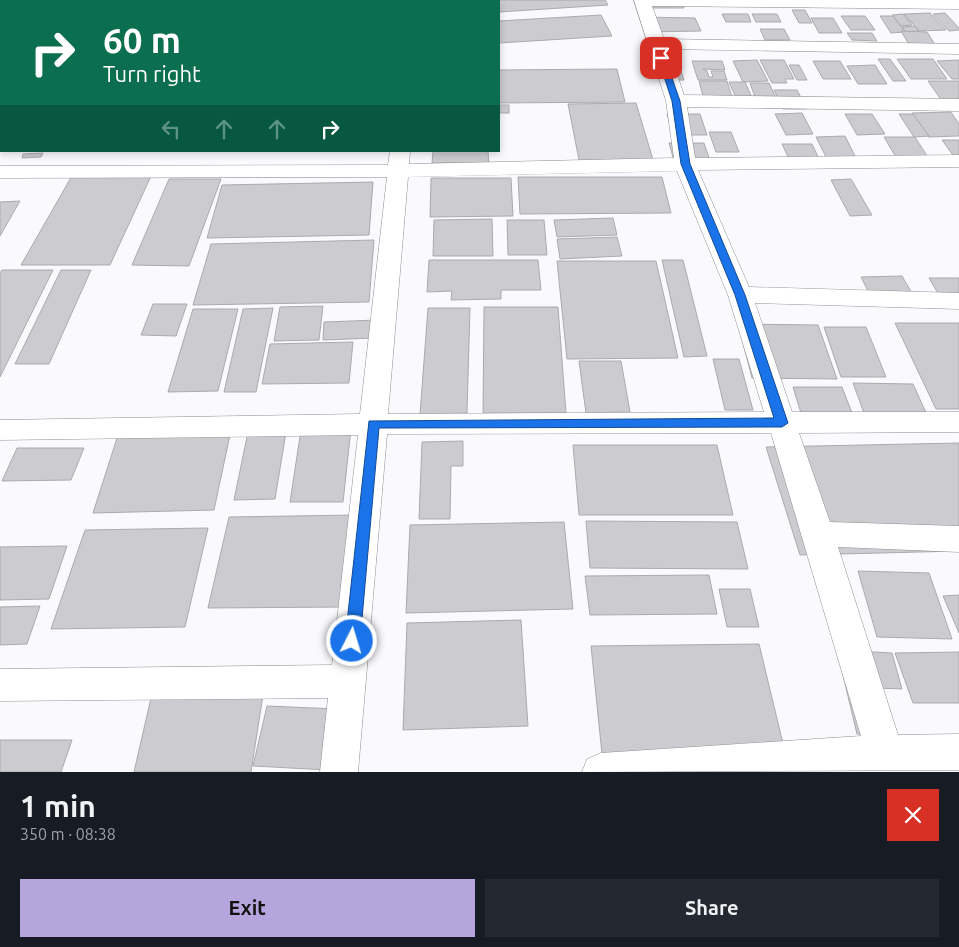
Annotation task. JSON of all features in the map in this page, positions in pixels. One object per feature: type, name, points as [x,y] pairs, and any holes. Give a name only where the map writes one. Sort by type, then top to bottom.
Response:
[{"type":"street","points":[[888,763],[818,534],[740,295],[685,164],[676,101],[643,1],[959,4]]},
{"type":"street","points":[[657,44],[959,49]]},
{"type":"street","points":[[676,101],[959,105]]},
{"type":"street","points":[[0,172],[399,161],[685,164],[959,161]]},
{"type":"street","points":[[339,772],[399,161]]},
{"type":"street","points":[[740,295],[959,301]]},
{"type":"street","points":[[0,430],[373,424],[959,422]]},
{"type":"street","points":[[818,534],[959,539]]},
{"type":"street","points":[[0,685],[349,681]]},
{"type":"street","points":[[601,772],[888,763],[959,752]]},
{"type":"building","points":[[500,0],[605,0],[608,5],[500,12]]},
{"type":"building","points":[[650,2],[682,2],[684,8],[652,8]]},
{"type":"building","points":[[792,10],[805,10],[812,23],[799,23]]},
{"type":"building","points":[[930,13],[946,30],[919,31],[904,14]]},
{"type":"building","points":[[945,13],[959,30],[949,31],[933,14]]},
{"type":"building","points":[[722,14],[748,14],[751,22],[726,22]]},
{"type":"building","points":[[752,14],[777,14],[781,22],[756,22]]},
{"type":"building","points":[[903,14],[912,25],[901,26],[892,15]]},
{"type":"building","points":[[601,15],[612,36],[500,43],[500,21]]},
{"type":"building","points":[[841,16],[865,16],[875,30],[851,30]]},
{"type":"building","points":[[880,16],[893,16],[905,32],[891,33]]},
{"type":"building","points":[[641,17],[695,18],[701,31],[645,32]]},
{"type":"building","points":[[811,18],[833,18],[842,33],[819,33]]},
{"type":"building","points":[[915,26],[919,31],[906,32],[902,27]]},
{"type":"building","points":[[760,29],[784,29],[790,40],[765,40]]},
{"type":"building","points":[[901,31],[927,32],[936,46],[910,46]]},
{"type":"building","points":[[847,33],[872,33],[877,41],[852,40]]},
{"type":"building","points":[[878,59],[890,59],[906,81],[893,81]]},
{"type":"building","points":[[897,59],[933,59],[947,79],[911,79]]},
{"type":"building","points":[[757,60],[768,81],[743,82],[733,61]]},
{"type":"building","points":[[760,60],[784,60],[794,79],[785,79],[787,83],[772,83]]},
{"type":"building","points":[[959,60],[959,79],[952,79],[937,61]]},
{"type":"building","points":[[692,61],[722,61],[725,70],[703,69],[707,71],[709,77],[713,77],[711,71],[724,71],[727,80],[698,80]]},
{"type":"building","points":[[813,61],[840,61],[851,79],[823,79]]},
{"type":"building","points":[[653,62],[678,62],[684,80],[659,80]]},
{"type":"building","points":[[789,65],[799,65],[807,80],[797,80]]},
{"type":"building","points":[[875,65],[887,84],[858,84],[847,66]]},
{"type":"building","points":[[617,69],[625,102],[500,103],[500,70]]},
{"type":"building","points":[[699,81],[727,81],[733,100],[704,100]]},
{"type":"building","points":[[928,81],[959,81],[959,101],[942,101]]},
{"type":"building","points":[[729,82],[745,82],[753,100],[737,100]]},
{"type":"building","points":[[750,83],[769,83],[777,100],[756,100]]},
{"type":"building","points":[[774,90],[797,90],[807,109],[783,109]]},
{"type":"building","points":[[636,103],[654,163],[580,165],[568,104]]},
{"type":"building","points":[[500,105],[509,105],[509,113],[500,113]]},
{"type":"building","points":[[951,112],[959,124],[959,136],[928,137],[912,113]]},
{"type":"building","points":[[802,113],[813,134],[786,135],[775,114]]},
{"type":"building","points":[[667,114],[700,114],[707,135],[673,135]]},
{"type":"building","points":[[845,114],[872,114],[885,134],[857,135]]},
{"type":"building","points":[[899,114],[913,114],[929,136],[914,137]]},
{"type":"building","points":[[709,132],[731,132],[739,152],[716,152]]},
{"type":"building","points":[[845,136],[856,158],[827,159],[816,137]]},
{"type":"building","points":[[884,137],[915,137],[929,159],[897,159]]},
{"type":"building","points":[[942,140],[959,140],[959,162],[958,162]]},
{"type":"building","points":[[669,143],[704,143],[711,164],[675,164]]},
{"type":"building","points":[[782,144],[812,144],[820,161],[790,161]]},
{"type":"building","points":[[433,152],[488,152],[489,163],[432,163]]},
{"type":"building","points":[[43,153],[41,157],[22,158],[23,154]]},
{"type":"building","points":[[73,174],[152,174],[110,265],[21,265]]},
{"type":"building","points":[[518,177],[662,177],[671,213],[520,214]]},
{"type":"building","points":[[431,178],[511,178],[513,216],[430,217]]},
{"type":"building","points":[[169,179],[221,179],[189,266],[132,265]]},
{"type":"building","points":[[851,179],[872,215],[850,216],[831,180]]},
{"type":"building","points":[[373,182],[369,235],[207,238],[222,185]]},
{"type":"building","points":[[20,201],[0,236],[0,202]]},
{"type":"building","points":[[613,218],[617,235],[557,237],[554,220]]},
{"type":"building","points":[[492,219],[493,256],[433,256],[434,220]]},
{"type":"building","points":[[507,220],[544,220],[547,255],[508,255]]},
{"type":"building","points":[[617,237],[622,256],[560,259],[557,239]]},
{"type":"building","points":[[374,240],[369,302],[193,305],[211,244]]},
{"type":"building","points":[[429,260],[538,260],[541,290],[501,290],[501,299],[451,300],[452,291],[427,292]]},
{"type":"building","points":[[662,260],[683,260],[707,356],[684,357]]},
{"type":"building","points":[[557,261],[656,261],[678,358],[567,359]]},
{"type":"building","points":[[2,270],[53,270],[0,377],[0,273]]},
{"type":"building","points":[[61,270],[91,270],[49,364],[15,364]]},
{"type":"building","points":[[902,276],[917,302],[874,303],[861,277]]},
{"type":"building","points":[[929,278],[959,278],[959,307],[946,307]]},
{"type":"building","points":[[153,304],[187,304],[176,336],[141,335]]},
{"type":"building","points":[[323,306],[319,340],[274,341],[280,307]]},
{"type":"building","points":[[484,307],[558,307],[566,413],[483,413]]},
{"type":"building","points":[[273,308],[256,392],[224,392],[243,309]]},
{"type":"building","points":[[428,308],[470,308],[467,413],[420,414]]},
{"type":"building","points":[[193,309],[238,309],[218,391],[168,392]]},
{"type":"building","points":[[377,320],[376,338],[323,340],[324,322]]},
{"type":"building","points":[[895,323],[959,323],[959,409],[936,409]]},
{"type":"building","points":[[738,324],[818,325],[837,379],[752,378]]},
{"type":"building","points":[[824,327],[866,327],[886,377],[841,377]]},
{"type":"building","points":[[353,342],[349,383],[262,384],[270,344]]},
{"type":"building","points":[[713,359],[739,359],[753,410],[725,410]]},
{"type":"building","points":[[579,361],[621,361],[630,412],[586,413]]},
{"type":"building","points":[[853,383],[913,384],[928,417],[865,416]]},
{"type":"building","points":[[793,387],[842,387],[852,413],[801,413]]},
{"type":"building","points":[[287,426],[275,499],[234,500],[249,427]]},
{"type":"building","points":[[351,429],[343,502],[290,502],[301,430]]},
{"type":"building","points":[[230,435],[214,510],[93,513],[117,438]]},
{"type":"building","points":[[463,441],[463,466],[451,466],[450,519],[419,519],[422,442]]},
{"type":"building","points":[[959,443],[959,551],[800,555],[766,447]]},
{"type":"building","points":[[573,445],[717,445],[733,515],[579,515]]},
{"type":"building","points":[[17,448],[84,448],[71,480],[2,481]]},
{"type":"building","points":[[355,515],[345,607],[208,608],[229,517]]},
{"type":"building","points":[[586,521],[737,522],[748,569],[590,568]]},
{"type":"building","points":[[564,522],[573,609],[406,613],[410,525]]},
{"type":"building","points":[[208,528],[185,627],[51,629],[85,530]]},
{"type":"building","points":[[67,546],[49,599],[0,600],[0,547]]},
{"type":"building","points":[[858,571],[929,573],[952,639],[877,637]]},
{"type":"building","points":[[709,575],[717,614],[590,615],[585,576]]},
{"type":"building","points":[[719,589],[750,589],[759,627],[727,627]]},
{"type":"building","points":[[959,595],[959,633],[943,596]]},
{"type":"building","points":[[40,606],[27,644],[0,645],[0,607]]},
{"type":"building","points":[[521,620],[528,726],[403,730],[407,623]]},
{"type":"building","points":[[759,644],[785,752],[602,754],[591,646]]},
{"type":"building","points":[[837,650],[892,653],[902,689],[877,688],[890,735],[857,734]]},
{"type":"building","points":[[959,652],[959,703],[913,703],[895,653]]},
{"type":"building","points":[[263,695],[251,772],[134,772],[151,698]]},
{"type":"building","points":[[267,706],[337,709],[327,770],[253,766]]},
{"type":"building","points":[[0,740],[72,740],[61,772],[0,772]]},
{"type":"route","points":[[352,641],[373,424],[782,423],[740,295],[685,164],[676,101],[661,58]]}]
